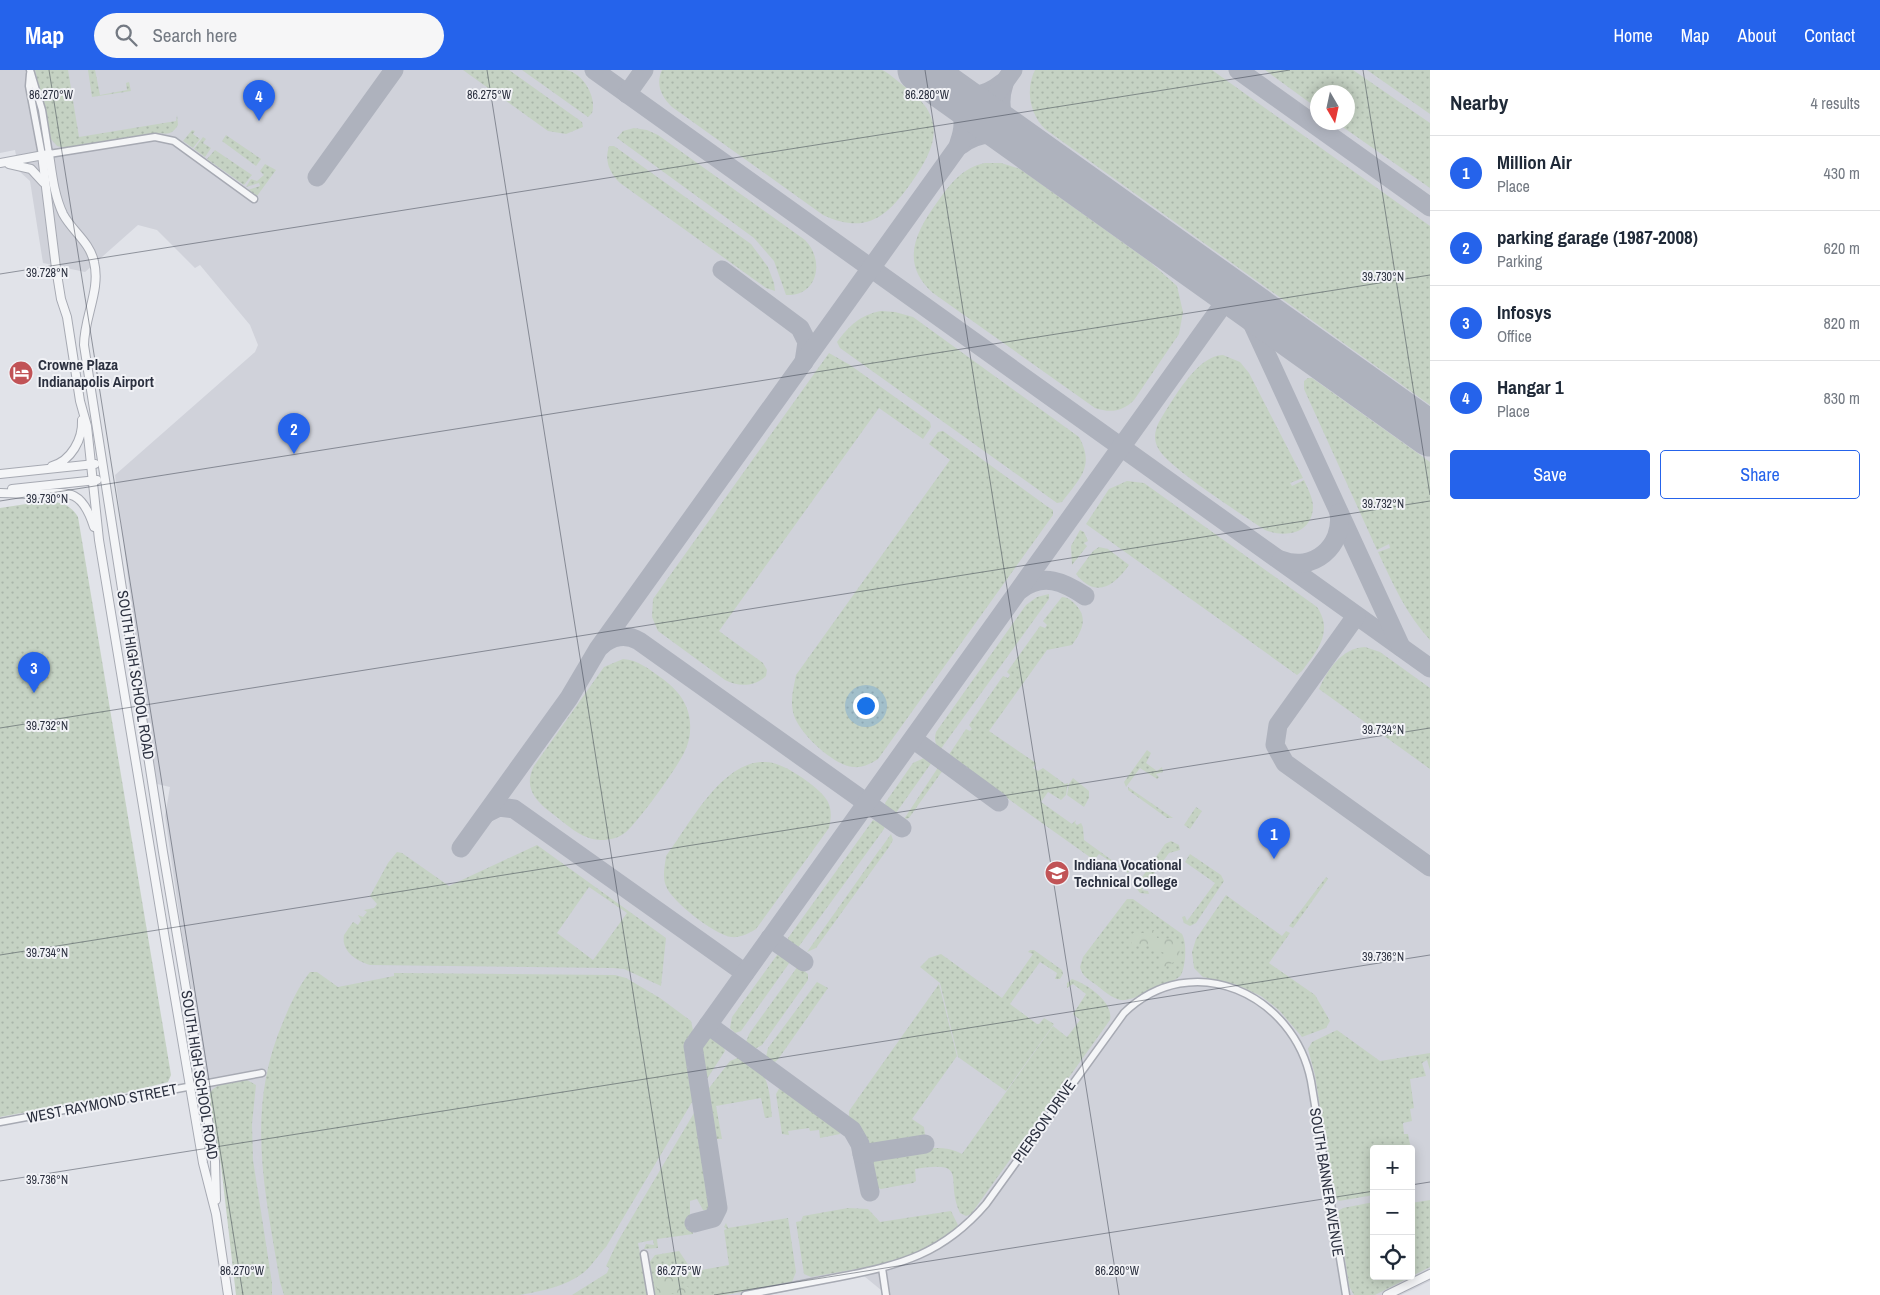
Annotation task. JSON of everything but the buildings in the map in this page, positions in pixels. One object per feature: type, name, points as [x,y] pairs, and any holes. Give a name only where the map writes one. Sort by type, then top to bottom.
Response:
[{"type":"street","points":[[30,70],[42,110],[45,155]]},
{"type":"street","points":[[0,163],[155,136],[174,142],[254,199]]},
{"type":"street","name":"SOUTH HIGH SCHOOL ROAD","points":[[45,155],[46,186],[56,268],[61,299],[67,317],[92,464],[99,540],[203,1163],[216,1214],[228,1295]]},
{"type":"street","name":"SOUTH HIGH SCHOOL ROAD","points":[[45,155],[61,209],[88,247],[95,264],[94,293],[87,316],[84,345],[215,1161],[216,1214]]},
{"type":"street","points":[[0,163],[31,169],[46,186]]},
{"type":"street","points":[[38,470],[56,464],[74,449],[82,429],[80,401]]},
{"type":"street","points":[[0,474],[102,463]]},
{"type":"street","points":[[0,492],[104,479]]},
{"type":"street","points":[[0,492],[66,493],[79,500],[89,512],[99,540]]},
{"type":"street","name":"PIERSON DRIVE","points":[[745,1295],[882,1268],[927,1253],[945,1242],[971,1220],[986,1204],[1115,1023],[1128,1010],[1149,995],[1169,987],[1197,983],[1219,984],[1248,994],[1270,1008],[1286,1024],[1301,1048],[1308,1068]]},
{"type":"street","name":"SOUTH BANNER AVENUE","points":[[1308,1068],[1346,1295]]},
{"type":"street","name":"WEST RAYMOND STREET","points":[[0,1122],[262,1073]]},
{"type":"street","points":[[644,1254],[651,1295]]},
{"type":"street","points":[[882,1268],[886,1295]]},
{"type":"street","points":[[1387,1295],[1430,1274]]},
{"type":"shaded area","points":[[0,70],[1430,70],[1430,1281],[1401,1295],[882,1295],[881,1290],[864,1276],[768,1295],[245,1295],[183,941],[165,816],[170,787],[157,784],[145,712],[115,475],[255,352],[258,345],[250,325],[200,265],[195,268],[157,230],[138,225],[85,272],[43,263],[30,181],[19,171],[15,150],[0,153]]},
{"type":"green space","points":[[35,70],[68,70],[79,137],[176,121],[177,115],[178,125],[168,134],[154,133],[65,148],[57,146],[50,138]]},
{"type":"green space","points":[[88,70],[95,70],[100,95],[127,90],[126,83],[129,82],[131,91],[92,97]]},
{"type":"green space","points":[[463,70],[509,70],[582,122],[583,127],[566,134],[548,131]]},
{"type":"green space","points":[[522,70],[566,70],[572,72],[583,81],[590,93],[593,107],[592,113],[588,117]]},
{"type":"green space","points":[[662,70],[882,70],[918,98],[927,109],[932,120],[934,132],[932,144],[911,183],[884,213],[863,223],[838,221],[823,215],[672,107],[665,99],[659,86]]},
{"type":"green space","points":[[1035,70],[1212,70],[1430,226],[1430,405],[1045,129],[1036,116],[1031,101],[1030,86]]},
{"type":"green space","points":[[1265,70],[1353,70],[1430,123],[1430,188],[1347,130],[1355,130],[1355,85],[1310,85],[1310,103]]},
{"type":"green space","points":[[1367,70],[1430,70],[1430,114]]},
{"type":"green space","points":[[634,128],[647,130],[658,135],[805,240],[815,257],[815,276],[811,284],[797,294],[786,295],[774,261],[754,238],[617,138],[623,131]]},
{"type":"green space","points":[[192,130],[195,131],[193,134],[200,139],[193,148],[183,141]]},
{"type":"green space","points":[[226,135],[261,159],[256,166],[222,141]]},
{"type":"green space","points":[[203,137],[206,139],[203,143],[211,148],[205,157],[194,149]]},
{"type":"green space","points":[[609,146],[614,146],[751,244],[768,267],[775,291],[766,288],[620,183],[609,167],[607,157]]},
{"type":"green space","points":[[215,150],[252,175],[244,185],[207,159]]},
{"type":"green space","points":[[985,163],[1001,163],[1020,169],[1150,262],[1177,286],[1183,312],[1179,334],[1134,400],[1125,407],[1111,411],[1095,408],[933,293],[923,282],[916,270],[914,247],[930,212],[963,172]]},
{"type":"green space","points":[[265,164],[276,170],[257,196],[248,190],[260,186],[259,183],[246,187],[251,179],[257,181],[264,175],[260,171]]},
{"type":"green space","points":[[881,311],[895,312],[913,317],[1079,437],[1086,456],[1085,464],[1080,479],[1062,502],[1057,503],[840,348],[837,342],[851,326],[867,315]]},
{"type":"green space","points":[[829,353],[850,365],[930,422],[931,427],[923,439],[879,408],[719,631],[763,663],[767,670],[766,676],[761,680],[746,685],[735,684],[725,680],[658,631],[652,617],[653,599]]},
{"type":"green space","points":[[1223,355],[1240,362],[1249,373],[1303,478],[1290,483],[1292,486],[1304,480],[1309,490],[1313,504],[1311,516],[1308,523],[1296,532],[1281,534],[1265,530],[1175,467],[1156,445],[1156,428],[1186,381],[1204,363],[1213,357]]},
{"type":"green space","points":[[1312,378],[1430,462],[1430,640],[1407,609],[1378,552],[1390,548],[1389,544],[1377,550],[1304,389],[1304,381]]},
{"type":"green space","points":[[943,431],[1053,510],[1053,515],[878,759],[860,767],[845,765],[826,754],[808,738],[796,720],[792,702],[796,675],[950,460],[929,444],[938,432]]},
{"type":"green space","points":[[1127,481],[1144,483],[1317,607],[1322,616],[1324,633],[1318,649],[1302,671],[1297,675],[1086,524],[1109,489]]},
{"type":"green space","points":[[46,501],[64,504],[72,509],[78,517],[171,1075],[168,1082],[113,1096],[0,1117],[0,508]]},
{"type":"green space","points":[[1080,530],[1084,532],[1088,541],[1084,543],[1087,546],[1072,565],[1071,546]]},
{"type":"green space","points":[[1099,547],[1108,549],[1129,565],[1111,584],[1098,588],[1083,582],[1076,574],[1093,551]]},
{"type":"green space","points":[[1049,594],[1049,599],[940,750],[935,742],[936,732],[1026,605],[1037,597]]},
{"type":"green space","points":[[1062,597],[1068,598],[1080,610],[1083,620],[1081,630],[1072,645],[1047,650],[989,731],[1036,763],[1033,768],[1038,771],[1043,768],[1065,784],[1068,783],[1066,795],[1061,800],[1048,792],[1041,802],[1072,824],[1076,820],[1075,823],[1077,825],[1081,823],[1084,840],[1124,869],[1125,865],[1128,865],[1130,870],[1128,873],[1099,854],[1094,860],[948,756],[966,729],[970,731],[972,729],[969,725],[1003,676],[1008,678],[1010,675],[1007,672],[1040,626],[1045,628],[1047,625],[1043,621]]},
{"type":"green space","points":[[1365,647],[1380,652],[1430,688],[1430,769],[1319,689],[1336,661],[1349,651]]},
{"type":"green space","points":[[623,659],[634,661],[647,668],[667,682],[678,693],[689,714],[689,737],[684,753],[673,771],[632,826],[623,834],[614,838],[594,839],[573,830],[538,802],[532,791],[530,779],[534,766],[604,667]]},
{"type":"green space","points":[[1147,750],[1151,753],[1146,763],[1157,771],[1162,767],[1163,772],[1156,774],[1159,777],[1157,779],[1140,768],[1126,787],[1124,782]]},
{"type":"green space","points":[[924,758],[932,762],[896,813],[892,813],[886,809],[885,803],[913,763]]},
{"type":"green space","points":[[760,762],[777,764],[784,767],[820,792],[828,802],[831,812],[829,828],[756,929],[748,934],[731,937],[705,924],[676,900],[666,886],[664,878],[666,856],[695,813],[719,785],[731,774],[745,766]]},
{"type":"green space","points":[[939,766],[943,770],[909,818],[904,819]]},
{"type":"green space","points":[[1073,778],[1089,791],[1089,798],[1084,807],[1067,795],[1069,784]]},
{"type":"green space","points":[[1128,787],[1173,818],[1167,818],[1128,790]]},
{"type":"green space","points":[[1196,807],[1202,811],[1190,829],[1184,825]]},
{"type":"green space","points":[[873,820],[885,825],[884,829],[797,949],[788,943],[788,938]]},
{"type":"green space","points":[[891,834],[893,840],[889,847],[816,948],[807,952],[880,849],[882,850],[881,848]]},
{"type":"green space","points":[[1171,841],[1179,845],[1180,850],[1169,853],[1142,890],[1148,891],[1149,894],[1140,893],[1137,889],[1138,883],[1165,844]]},
{"type":"green space","points":[[537,845],[666,938],[661,986],[624,969],[370,965],[355,958],[347,950],[344,935],[353,922],[358,925],[361,920],[358,915],[363,917],[367,912],[364,910],[374,908],[377,904],[370,896],[388,863],[397,852],[402,853],[449,886]],"holes":[[[589,887],[627,913],[593,960],[557,933]]]},
{"type":"green space","points":[[1190,854],[1221,875],[1224,881],[1196,923],[1190,926],[1184,923],[1182,917],[1185,916],[1187,921],[1215,883],[1185,862]]},
{"type":"green space","points":[[1326,877],[1328,879],[1293,928],[1289,926]]},
{"type":"green space","points":[[1226,895],[1282,936],[1286,931],[1290,933],[1269,963],[1315,995],[1330,1021],[1326,1028],[1302,1037],[1279,1010],[1261,996],[1237,985],[1203,977],[1194,968],[1192,952],[1196,939]]},
{"type":"green space","points":[[1127,899],[1133,899],[1182,934],[1185,943],[1185,954],[1183,971],[1177,978],[1143,995],[1121,1000],[1110,996],[1088,979],[1082,973],[1080,967],[1083,957]]},
{"type":"green space","points":[[1151,930],[1155,930],[1157,938],[1175,939],[1180,944],[1179,959],[1165,967],[1160,965],[1161,961],[1165,959],[1164,953],[1149,945],[1132,944],[1130,938],[1133,933],[1148,933]]},
{"type":"green space","points":[[1034,950],[1062,970],[1063,974],[1060,979],[1055,979],[1057,973],[1040,962],[1010,1004],[1037,1024],[1044,1018],[1054,1024],[1006,1091],[958,1057],[940,983],[920,967],[929,958],[941,954],[1002,998],[1033,954],[1028,952]]},
{"type":"green space","points":[[781,954],[790,962],[741,1031],[735,1033],[730,1028],[732,1017],[777,955]]},
{"type":"green space","points":[[798,966],[808,974],[808,980],[762,1045],[753,1050],[746,1042],[749,1034]]},
{"type":"green space","points":[[310,972],[317,972],[338,987],[394,976],[394,973],[615,975],[626,978],[660,998],[691,1021],[693,1030],[688,1043],[688,1054],[695,1097],[606,1247],[586,1270],[569,1282],[520,1295],[284,1295],[280,1282],[264,1183],[261,1119],[264,1087],[271,1055],[291,1003]]},
{"type":"green space","points":[[1072,979],[1092,989],[1104,1000],[1110,1013],[1110,1020],[971,1214],[966,1216],[960,1213],[952,1175],[950,1170],[943,1167],[915,1169],[916,1181],[913,1183],[881,1189],[875,1187],[871,1165],[875,1158],[931,1148],[942,1148],[962,1154],[1053,1026],[1067,1037],[1080,1020],[1073,1014],[1086,994],[1073,984],[1067,988],[1067,983]]},
{"type":"green space","points":[[817,982],[828,988],[779,1058],[775,1062],[770,1062],[766,1057],[768,1048]]},
{"type":"green space","points":[[939,984],[957,1056],[912,1119],[924,1127],[925,1135],[920,1138],[869,1146],[860,1129],[849,1118],[849,1111]]},
{"type":"green space","points":[[1337,1030],[1380,1061],[1430,1053],[1430,1070],[1427,1060],[1422,1063],[1426,1076],[1410,1079],[1414,1108],[1410,1109],[1412,1121],[1403,1123],[1404,1134],[1408,1134],[1410,1145],[1370,1145],[1370,1196],[1339,1201],[1334,1197],[1315,1075],[1308,1049],[1312,1042]]},
{"type":"green space","points":[[711,1037],[722,1042],[725,1051],[705,1082],[700,1050],[705,1040]]},
{"type":"green space","points":[[740,1057],[750,1062],[763,1074],[770,1098],[772,1117],[765,1118],[761,1098],[716,1106],[722,1139],[713,1139],[706,1092],[730,1061]]},
{"type":"green space","points":[[247,1080],[256,1085],[252,1124],[253,1160],[272,1283],[272,1295],[236,1295],[221,1165],[209,1096],[211,1091],[219,1085]]},
{"type":"green space","points":[[780,1087],[787,1088],[839,1127],[840,1134],[820,1138],[819,1130],[810,1131],[809,1128],[788,1131],[789,1135],[782,1134],[776,1094]]},
{"type":"green space","points":[[697,1108],[711,1208],[707,1211],[703,1210],[697,1199],[690,1201],[690,1219],[687,1220],[688,1223],[691,1223],[693,1234],[657,1239],[658,1248],[644,1249],[646,1244],[654,1245],[653,1240],[638,1243],[648,1295],[572,1295],[607,1273],[609,1268],[606,1266],[618,1241]]},
{"type":"green space","points":[[1430,1200],[1430,1267],[1415,1275],[1415,1235],[1415,1202]]},
{"type":"green space","points":[[1370,1203],[1370,1280],[1404,1280],[1375,1295],[1354,1295],[1349,1286],[1338,1211],[1343,1208]]},
{"type":"green space","points":[[848,1208],[868,1209],[880,1222],[951,1211],[958,1225],[947,1237],[931,1247],[890,1262],[811,1277],[804,1274],[796,1222],[801,1221],[803,1216]]},
{"type":"green space","points":[[788,1218],[796,1272],[792,1282],[725,1295],[654,1295],[648,1264],[655,1255],[679,1251],[691,1269],[696,1271],[729,1265],[724,1230],[727,1229],[724,1227],[726,1223],[728,1228]]},
{"type":"green space","points":[[681,1265],[685,1278],[680,1280],[681,1284],[690,1288],[690,1295],[676,1295],[674,1293],[658,1295],[656,1283],[658,1277],[664,1269]]},
{"type":"taxiway","points":[[317,177],[394,70]]},
{"type":"taxiway","points":[[594,70],[1430,668]]},
{"type":"taxiway","points":[[627,94],[644,70]]},
{"type":"taxiway","points":[[918,70],[955,99],[963,118],[963,129],[959,143]]},
{"type":"taxiway","points":[[461,848],[569,698],[598,649],[1013,70]]},
{"type":"taxiway","points":[[1238,70],[1430,207]]},
{"type":"taxiway","points":[[947,87],[961,94],[975,95],[989,91],[1002,83]]},
{"type":"taxiway","points":[[1004,84],[1001,108],[1009,129],[1020,140]]},
{"type":"taxiway","points":[[961,145],[976,137],[990,134],[1004,136],[1032,150],[1070,179]]},
{"type":"taxiway","points":[[1161,244],[1222,290],[1244,312],[1253,325],[1401,647]]},
{"type":"taxiway","points":[[722,270],[800,328],[807,342],[804,362]]},
{"type":"taxiway","points":[[694,1223],[713,1218],[718,1208],[693,1046],[1232,292]]},
{"type":"taxiway","points":[[1281,560],[1304,563],[1315,560],[1324,554],[1337,536],[1339,513]]},
{"type":"taxiway","points":[[1020,590],[1037,581],[1045,580],[1061,583],[1085,596]]},
{"type":"taxiway","points":[[1356,616],[1278,725],[1275,745],[1285,763],[1430,867]]},
{"type":"taxiway","points":[[601,646],[609,640],[624,636],[639,641],[902,828]]},
{"type":"taxiway","points":[[913,739],[999,802]]},
{"type":"taxiway","points":[[487,813],[499,807],[514,809],[745,973]]},
{"type":"taxiway","points":[[770,938],[804,962]]},
{"type":"taxiway","points":[[708,1025],[852,1130],[860,1144],[870,1192]]},
{"type":"taxiway","points":[[862,1154],[925,1144]]},
{"type":"runway","points":[[920,70],[1430,434]]},
{"type":"place","name":"Hangar 1","points":[[259,121]]},
{"type":"place","name":"Crowne Plaza Indianapolis Airport","points":[[21,373]]},
{"type":"place","name":"parking garage (1987-2008)","points":[[294,454]]},
{"type":"place","name":"Infosys","points":[[34,693]]},
{"type":"place","name":"Million Air","points":[[1274,859]]},
{"type":"place","name":"Indiana Vocational Technical College","points":[[1057,873]]}]
